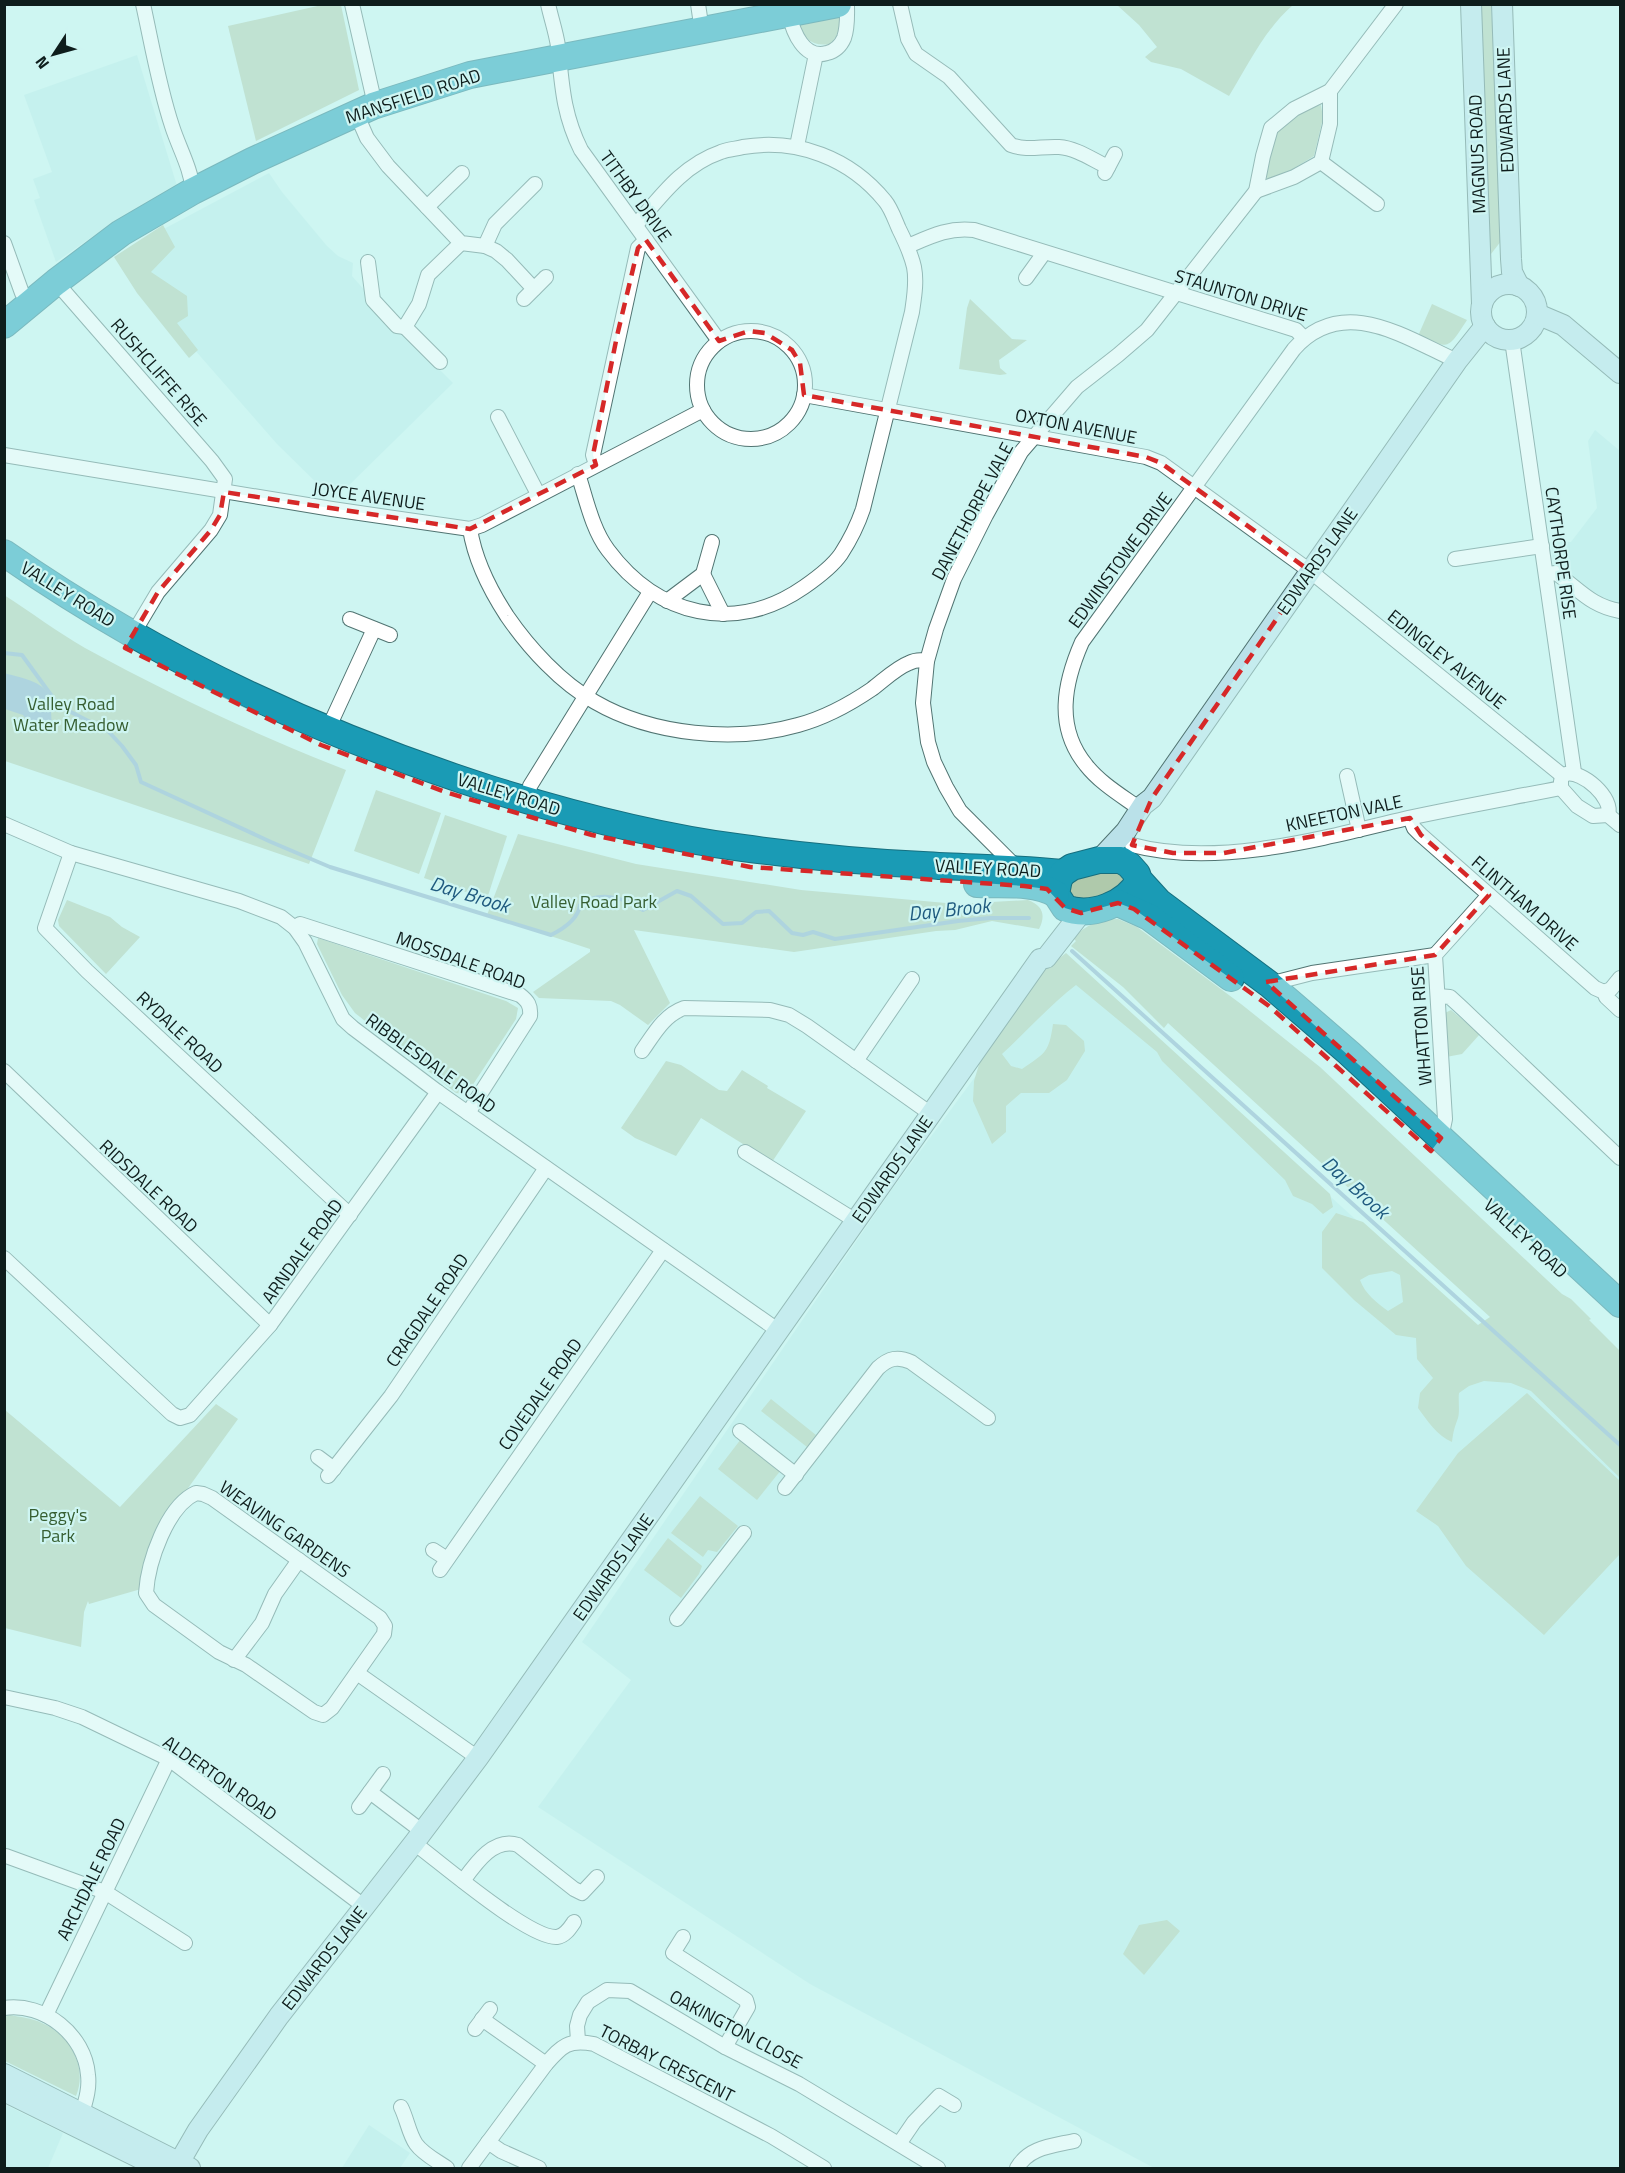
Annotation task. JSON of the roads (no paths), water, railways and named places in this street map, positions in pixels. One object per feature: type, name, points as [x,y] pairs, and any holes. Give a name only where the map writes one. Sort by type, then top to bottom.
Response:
[{"type":"highway","name":"MANSFIELD ROAD","points":[[4,325],[121,233],[193,191],[280,147],[364,109],[470,75],[702,31],[777,12],[838,4]]},
{"type":"highway","name":"VALLEY ROAD","points":[[4,554],[129,641],[219,698],[324,737],[402,759],[528,801],[625,826],[740,848],[881,862],[1016,867],[1065,896]]},
{"type":"highway","name":"VALLEY ROAD","points":[[4,575],[70,617],[129,641]]},
{"type":"highway","name":"VALLEY ROAD","points":[[324,737],[401,777],[524,817],[592,836],[750,867],[959,884],[1024,886],[1065,896]]},
{"type":"highway","points":[[1099,860],[1121,860],[1134,863],[1130,894],[1118,903],[1065,896],[1072,867],[1099,860]]},
{"type":"highway","name":"VALLEY ROAD","points":[[1134,863],[1159,902],[1269,984],[1349,1053],[1436,1145],[1620,1325]]},
{"type":"highway","name":"VALLEY ROAD","points":[[1118,903],[1149,917],[1269,1006],[1436,1145],[1620,1304]]},
{"type":"street","points":[[143,4],[171,125],[192,179],[193,191]]},
{"type":"street","points":[[352,4],[373,96],[364,109],[367,138],[461,243],[485,246],[507,260],[529,294],[546,277]]},
{"type":"street","name":"TITHBY DRIVE","points":[[548,4],[558,45],[567,118],[581,150],[719,341]]},
{"type":"street","points":[[698,4],[702,31]]},
{"type":"street","points":[[777,12],[803,46],[816,54],[834,51],[841,43],[847,25],[847,4]]},
{"type":"street","points":[[900,4],[908,39],[916,54],[949,77],[1011,145],[1022,149],[1060,147],[1083,154],[1106,170],[1116,154]]},
{"type":"street","name":"DANETHORPE VALE","points":[[1016,867],[960,811],[934,762],[928,742],[922,703],[927,662],[954,579],[1021,452],[1077,387],[1147,330],[1256,190],[1271,128],[1294,109],[1330,91],[1396,4]]},
{"type":"street","name":"MAGNUS ROAD","points":[[1471,4],[1482,304]]},
{"type":"street","name":"EDWARDS LANE","points":[[1502,4],[1511,259],[1512,272],[1519,286]]},
{"type":"street","points":[[797,146],[816,54]]},
{"type":"street","points":[[1256,190],[1294,177],[1321,162],[1330,124],[1330,91]]},
{"type":"street","points":[[578,474],[606,548],[629,575],[667,601],[694,611],[723,614],[744,613],[760,609],[790,597],[818,578],[840,555],[863,508],[912,312],[915,291],[914,268],[908,246],[886,202],[855,171],[819,153],[797,146],[758,145],[721,151],[694,164],[675,180],[636,225]]},
{"type":"street","points":[[1321,162],[1377,204]]},
{"type":"street","points":[[427,207],[462,173]]},
{"type":"street","points":[[485,246],[495,224],[536,184]]},
{"type":"street","name":"STAUNTON DRIVE","points":[[908,246],[958,228],[974,230],[1296,330],[1304,338],[1331,324],[1354,321],[1379,325],[1457,361]]},
{"type":"street","points":[[596,465],[593,454],[617,336],[638,248],[646,240]]},
{"type":"street","points":[[4,243],[22,293],[31,303]]},
{"type":"street","points":[[405,327],[419,304],[428,275],[461,243]]},
{"type":"street","points":[[1026,278],[1044,253]]},
{"type":"street","points":[[368,262],[373,300],[397,326],[405,327],[440,362]]},
{"type":"street","name":"RUSHCLIFFE RISE","points":[[56,282],[212,461],[225,479],[224,492]]},
{"type":"street","points":[[1508,284],[1519,286],[1534,300],[1537,314],[1535,324],[1526,335],[1512,340],[1499,338],[1485,326],[1482,319],[1482,304],[1498,286],[1508,284]]},
{"type":"street","points":[[1537,314],[1563,325],[1620,372]]},
{"type":"street","name":"EDWARDS LANE","points":[[1099,860],[1126,831],[1146,804],[1457,361],[1485,326]]},
{"type":"street","points":[[749,331],[765,333],[780,339],[792,350],[800,363],[804,379],[804,395],[796,413],[783,428],[771,435],[756,438],[740,437],[725,432],[703,410],[699,398],[698,373],[709,350],[719,341],[733,334],[749,331]]},
{"type":"street","name":"EDWINSTOWE DRIVE","points":[[1146,804],[1105,784],[1084,764],[1073,744],[1066,719],[1065,694],[1071,667],[1083,642],[1304,338]]},
{"type":"street","name":"CAYTHORPE RISE","points":[[1512,340],[1546,574],[1566,779]]},
{"type":"street","name":"OXTON AVENUE","points":[[804,395],[1146,457],[1161,463],[1310,571]]},
{"type":"street","points":[[703,410],[482,525],[470,529],[484,576],[508,617],[540,659],[594,702],[657,727],[715,735],[768,732],[822,717],[871,689],[910,662],[927,662]]},
{"type":"street","points":[[498,417],[538,494]]},
{"type":"street","name":"JOYCE AVENUE","points":[[4,455],[224,492],[470,529]]},
{"type":"street","points":[[129,641],[158,592],[211,530],[220,515],[224,492]]},
{"type":"street","points":[[667,601],[703,574],[712,542]]},
{"type":"street","points":[[1455,559],[1542,546]]},
{"type":"street","name":"EDINGLEY AVENUE","points":[[1310,571],[1566,779],[1577,806],[1593,816],[1608,814]]},
{"type":"street","points":[[1546,574],[1557,573],[1594,603],[1606,609],[1620,611]]},
{"type":"street","points":[[703,574],[723,614]]},
{"type":"street","points":[[528,801],[530,786],[650,591]]},
{"type":"street","points":[[350,619],[390,635]]},
{"type":"street","points":[[324,737],[374,629]]},
{"type":"street","points":[[1347,776],[1359,830]]},
{"type":"street","name":"EDINGLEY AVENUE","points":[[1566,779],[1582,776],[1606,797],[1609,806],[1608,814]]},
{"type":"street","name":"KNEETON VALE","points":[[1134,863],[1173,853],[1224,853],[1253,850],[1359,830],[1566,779]]},
{"type":"street","name":"EDWARDS LANE","points":[[1134,863],[1136,832],[1149,811],[1146,804]]},
{"type":"street","name":"EDINGLEY AVENUE","points":[[1608,814],[1620,825]]},
{"type":"street","name":"FLINTHAM DRIVE","points":[[1410,818],[1414,828],[1421,836],[1594,988],[1604,992],[1606,997],[1620,1010]]},
{"type":"street","name":"RIBBLESDALE ROAD","points":[[4,824],[71,853],[239,901],[280,917],[295,928],[305,942],[343,1019],[438,1092],[779,1331]]},
{"type":"street","name":"RYDALE ROAD","points":[[71,853],[45,928],[87,971],[350,1215]]},
{"type":"street","name":"WHATTON RISE","points":[[1436,1145],[1445,1119],[1435,955],[1489,895]]},
{"type":"street","name":"EDWARDS LANE","points":[[176,2167],[198,2130],[279,2016],[478,1758],[1040,958],[1046,958],[1065,896]]},
{"type":"street","name":"MOSSDALE ROAD","points":[[295,928],[300,924],[520,995],[525,999],[531,1010],[530,1016],[468,1113]]},
{"type":"street","points":[[1269,984],[1312,973],[1435,955]]},
{"type":"street","points":[[1604,992],[1611,989],[1620,978]]},
{"type":"street","points":[[856,1061],[912,987]]},
{"type":"street","points":[[1438,996],[1450,998],[1462,1008],[1620,1158]]},
{"type":"street","points":[[642,1051],[666,1018],[674,1011],[684,1008],[770,1010],[789,1015],[931,1114]]},
{"type":"street","points":[[651,1039],[663,1047]]},
{"type":"street","name":"RIDSDALE ROAD","points":[[4,1071],[270,1325]]},
{"type":"street","name":"ARNDALE ROAD","points":[[4,1258],[172,1414],[180,1418],[190,1415],[270,1325],[438,1092]]},
{"type":"street","points":[[745,1152],[856,1221]]},
{"type":"street","name":"CRAGDALE ROAD","points":[[318,1457],[331,1473],[391,1396],[546,1168]]},
{"type":"street","name":"COVEDALE ROAD","points":[[434,1550],[443,1564],[663,1250]]},
{"type":"street","points":[[785,1488],[878,1368],[894,1358],[902,1358],[911,1362],[988,1418]]},
{"type":"street","points":[[740,1431],[796,1475]]},
{"type":"street","name":"WEAVING GARDENS","points":[[196,1492],[203,1494],[299,1560],[380,1618],[385,1626],[384,1634],[332,1708],[323,1715],[314,1712],[246,1665],[219,1652],[154,1605],[146,1593],[147,1580],[166,1523],[186,1497],[196,1492]]},
{"type":"street","points":[[677,1619],[713,1562],[744,1533]]},
{"type":"street","points":[[234,1660],[262,1623],[275,1594],[299,1560]]},
{"type":"street","points":[[357,1672],[478,1758]]},
{"type":"street","name":"ALDERTON ROAD","points":[[4,1697],[55,1708],[82,1717],[169,1759],[365,1907]]},
{"type":"street","name":"ARCHDALE ROAD","points":[[46,2015],[169,1759]]},
{"type":"street","points":[[358,1807],[383,1774]]},
{"type":"street","points":[[370,1792],[463,1881],[508,1914],[559,1942],[574,1922]]},
{"type":"street","points":[[463,1881],[477,1862],[500,1843],[509,1842],[518,1845],[582,1893],[597,1877]]},
{"type":"street","points":[[6,1856],[105,1892],[185,1943]]},
{"type":"street","points":[[683,1937],[673,1953],[746,2000],[748,2007],[725,2047]]},
{"type":"street","name":"OAKINGTON CLOSE","points":[[578,2041],[577,2026],[580,2015],[588,2002],[607,1990],[630,1990],[725,2047],[800,2084],[938,2169]]},
{"type":"street","points":[[4,2008],[26,2009],[46,2015],[68,2032],[83,2056],[88,2073],[88,2092],[80,2121]]},
{"type":"street","points":[[483,2019],[546,2064]]},
{"type":"street","name":"TORBAY CRESCENT","points":[[469,2169],[557,2051],[578,2041],[594,2044],[771,2136],[824,2169]]},
{"type":"street","points":[[4,2074],[80,2121]]},
{"type":"street","points":[[4,2091],[80,2121],[176,2167]]},
{"type":"street","points":[[899,2145],[914,2122],[939,2096],[954,2105]]},
{"type":"street","points":[[401,2107],[415,2118],[415,2143],[447,2169]]},
{"type":"street","points":[[1017,2169],[1031,2152],[1074,2140]]},
{"type":"street","points":[[488,2142],[501,2151],[539,2169]]},
{"type":"waterway","name":"Day Brook","points":[[4,653],[22,655],[59,706],[108,731],[136,765],[141,782],[330,867],[551,935],[569,923],[576,915],[580,905],[587,900],[612,897],[643,910],[677,891],[691,896],[723,924],[742,923],[756,912],[769,911],[792,933],[803,935],[813,932],[835,939],[958,921],[1029,918]]},
{"type":"waterway","name":"Day Brook","points":[[1072,951],[1620,1445]]},
{"type":"park label","name":"Valley Road Water Meadow","points":[[71,713]]},
{"type":"park label","name":"Valley Road Park","points":[[594,901]]},
{"type":"park label","name":"Peggy's Park","points":[[58,1524]]}]
